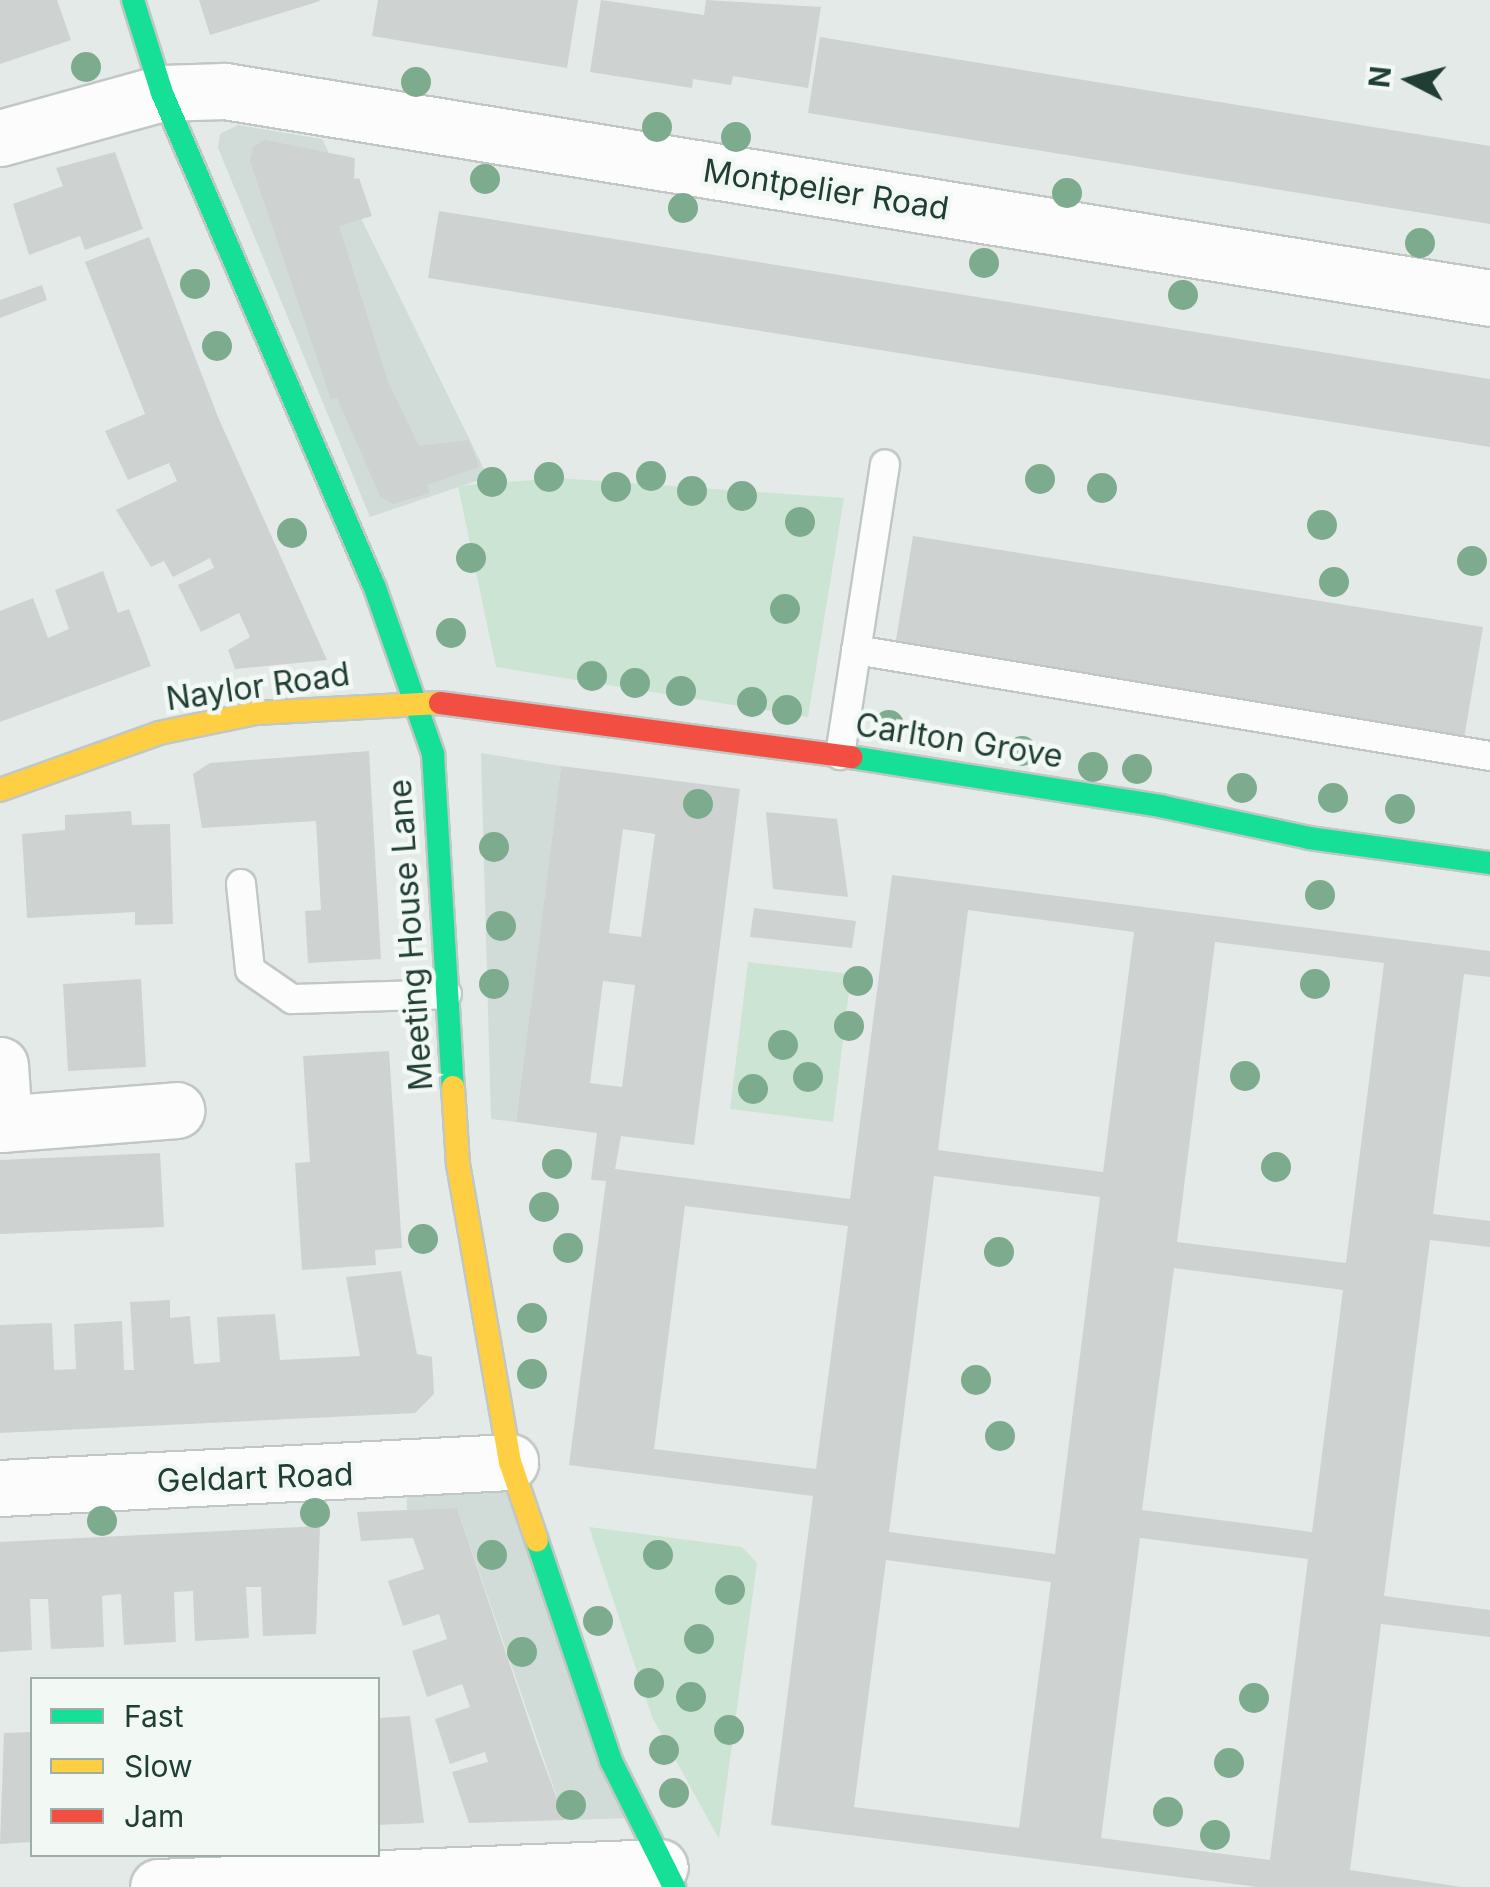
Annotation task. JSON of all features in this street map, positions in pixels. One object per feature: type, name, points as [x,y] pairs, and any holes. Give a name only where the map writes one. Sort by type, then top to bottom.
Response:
[{"type":"street","name":"Meeting House Lane","points":[[133,0],[162,93],[375,588],[433,754],[458,1164],[510,1462],[588,1700],[667,1877]]},
{"type":"street","name":"Montpelier Road","points":[[0,138],[162,93],[226,91],[1490,298]]},
{"type":"street","name":"Carlton Grove","points":[[415,700],[596,718],[1160,806],[1310,838],[1490,863]]},
{"type":"street","name":"Naylor Road","points":[[0,790],[159,733],[256,713],[415,700]]},
{"type":"street","points":[[0,1065],[2,1124],[176,1110]]},
{"type":"street","name":"Geldart Road","points":[[0,1488],[510,1462]]},
{"type":"street","points":[[158,1887],[667,1877]]},
{"type":"lane","points":[[840,755],[884,464]]},
{"type":"lane","points":[[856,650],[1490,756]]},
{"type":"lane","points":[[241,884],[250,970],[292,999],[447,994]]},
{"type":"shaded area","points":[[238,125],[322,139],[488,477],[370,517],[218,148],[220,134]]},
{"type":"shaded area","points":[[481,753],[561,766],[516,1122],[491,1119]]},
{"type":"shaded area","points":[[510,1462],[633,1818],[565,1820],[457,1508],[407,1510],[406,1472]]},
{"type":"green space","points":[[558,478],[844,498],[808,717],[496,667],[458,486]]},
{"type":"green space","points":[[748,962],[851,974],[833,1122],[730,1109]]},
{"type":"green space","points":[[589,1527],[742,1547],[757,1563],[719,1839],[652,1717]]},
{"type":"building","points":[[0,0],[57,0],[71,40],[0,64]]},
{"type":"building","points":[[199,0],[319,0],[320,1],[210,35]]},
{"type":"building","points":[[378,0],[578,0],[567,68],[372,36]]},
{"type":"building","points":[[601,0],[704,15],[706,0],[821,7],[808,88],[733,76],[731,85],[693,79],[692,88],[590,72]]},
{"type":"building","points":[[820,37],[1490,146],[1490,224],[808,113]]},
{"type":"building","points":[[265,140],[355,158],[354,179],[359,178],[372,216],[339,226],[388,382],[419,446],[469,440],[479,467],[427,485],[430,493],[393,504],[380,496],[337,398],[331,399],[250,161],[253,147]]},
{"type":"building","points":[[115,152],[143,229],[85,250],[80,236],[29,255],[13,204],[63,186],[56,168]]},
{"type":"building","points":[[439,211],[1490,379],[1490,447],[428,278]]},
{"type":"building","points":[[149,237],[218,417],[327,660],[235,669],[228,650],[250,637],[239,613],[201,632],[178,585],[214,568],[210,558],[173,577],[164,561],[151,567],[116,510],[177,481],[169,463],[128,480],[105,431],[145,414],[85,262]]},
{"type":"building","points":[[42,285],[47,300],[0,318],[0,300]]},
{"type":"building","points":[[913,536],[1483,627],[1464,738],[895,646]]},
{"type":"building","points":[[103,571],[118,613],[129,609],[151,666],[0,722],[0,611],[33,598],[48,638],[69,629],[55,590]]},
{"type":"building","points":[[369,751],[381,959],[308,963],[305,911],[321,910],[316,821],[202,828],[193,774],[210,763]]},
{"type":"building","points":[[561,766],[740,789],[694,1145],[621,1136],[615,1169],[850,1199],[892,875],[1490,951],[1490,977],[1464,974],[1433,1214],[1490,1221],[1490,1247],[1430,1240],[1384,1596],[1490,1610],[1490,1637],[1381,1624],[1350,1870],[1462,1887],[1258,1887],[771,1825],[813,1496],[569,1465],[606,1181],[591,1180],[597,1133],[516,1122]],"holes":[[[623,829],[655,834],[641,937],[609,933]],[[968,910],[1134,932],[1103,1172],[938,1150]],[[1215,942],[1384,963],[1346,1263],[1177,1242]],[[603,981],[635,985],[622,1087],[590,1083]],[[934,1176],[1100,1197],[1055,1554],[889,1532]],[[685,1206],[848,1226],[816,1469],[654,1449]],[[1174,1268],[1343,1290],[1312,1532],[1142,1510]],[[1140,1538],[1308,1559],[1270,1860],[1101,1838]],[[886,1560],[1051,1582],[1019,1828],[854,1807]]]},
{"type":"building","points":[[131,811],[132,825],[170,824],[173,924],[135,925],[135,912],[27,918],[22,834],[65,830],[65,815]]},
{"type":"building","points":[[766,812],[837,819],[848,897],[773,889]]},
{"type":"building","points":[[754,908],[856,921],[852,948],[750,937]]},
{"type":"building","points":[[141,979],[146,1067],[68,1071],[63,984]]},
{"type":"building","points":[[389,1051],[402,1248],[375,1250],[376,1265],[302,1270],[295,1163],[310,1162],[303,1056]]},
{"type":"building","points":[[160,1153],[164,1227],[0,1234],[0,1160]]},
{"type":"building","points":[[401,1271],[417,1354],[432,1357],[434,1394],[415,1413],[0,1433],[0,1325],[52,1323],[54,1370],[76,1369],[74,1324],[122,1321],[124,1370],[134,1370],[130,1302],[170,1300],[170,1318],[190,1316],[194,1364],[220,1362],[217,1317],[275,1314],[280,1360],[360,1356],[346,1277]]},
{"type":"building","points":[[457,1508],[565,1820],[469,1823],[452,1772],[488,1762],[485,1752],[450,1764],[435,1719],[470,1707],[466,1695],[462,1684],[427,1697],[412,1651],[447,1639],[439,1614],[403,1626],[388,1581],[424,1569],[413,1538],[361,1541],[357,1512]]},
{"type":"building","points":[[320,1526],[316,1634],[263,1636],[261,1587],[246,1587],[249,1638],[195,1641],[193,1591],[174,1592],[176,1642],[124,1645],[121,1594],[102,1596],[104,1647],[51,1649],[48,1599],[30,1599],[32,1650],[0,1652],[0,1542]]},
{"type":"building","points":[[410,1716],[424,1823],[380,1825],[380,1718]]},
{"type":"building","points":[[30,1732],[30,1842],[0,1844],[4,1733]]},
{"type":"traffic: fast","points":[[133,0],[162,93],[375,588],[433,754],[453,1087]]},
{"type":"traffic: fast","points":[[851,757],[1160,806],[1309,838],[1490,863]]},
{"type":"traffic: fast","points":[[537,1541],[611,1761],[674,1887]]},
{"type":"traffic: slow","points":[[0,790],[159,733],[256,713],[440,703]]},
{"type":"traffic: slow","points":[[453,1087],[458,1164],[510,1462],[537,1541]]},
{"type":"traffic: jam","points":[[440,703],[851,757]]}]
